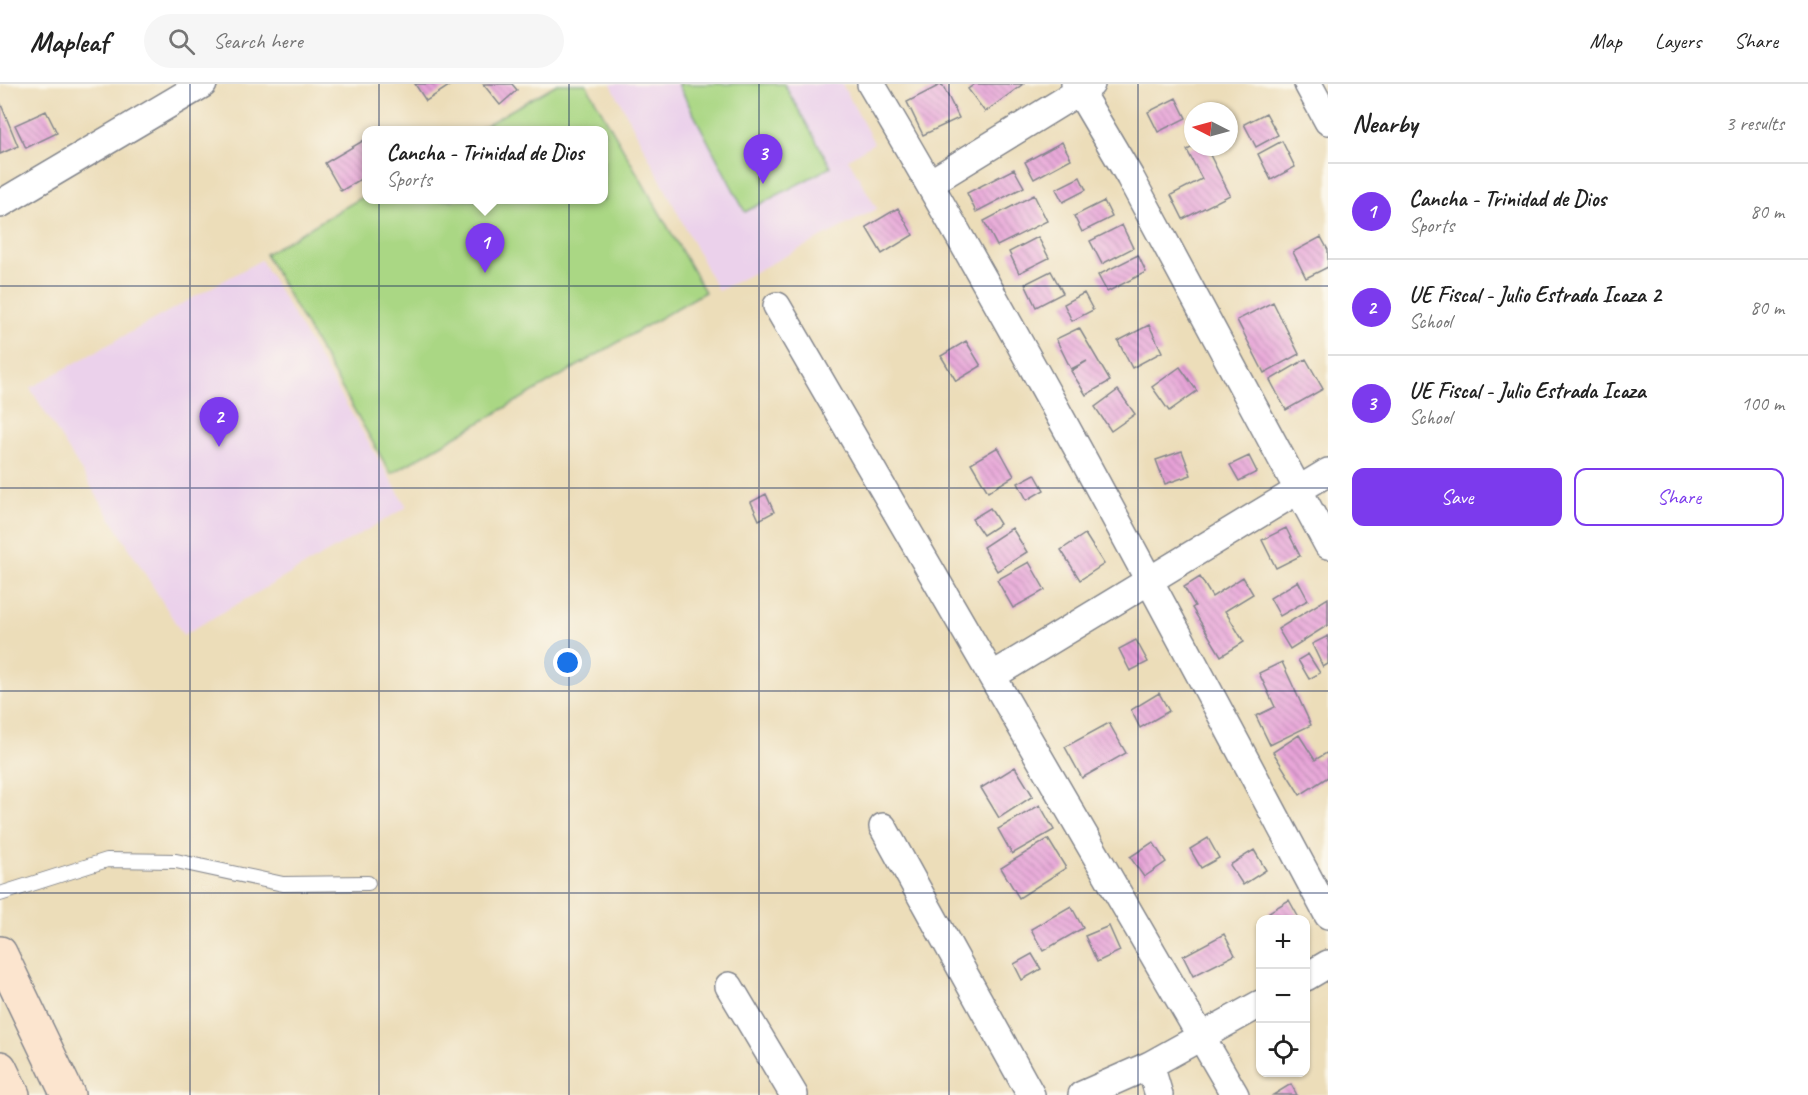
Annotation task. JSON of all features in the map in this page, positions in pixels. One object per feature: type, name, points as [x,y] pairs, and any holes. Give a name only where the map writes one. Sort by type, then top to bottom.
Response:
[{"type":"street","points":[[0,204],[203,84]]},
{"type":"street","points":[[872,84],[930,183],[1150,583],[1328,915]]},
{"type":"street","points":[[1308,84],[1328,121]]},
{"type":"street","points":[[930,183],[1081,86],[1328,545]]},
{"type":"street","points":[[777,306],[1235,1095]]},
{"type":"street","points":[[992,676],[1150,583],[1328,472]]},
{"type":"street","points":[[883,827],[1031,1095]]},
{"type":"street","points":[[0,953],[68,1095]]},
{"type":"street","points":[[1310,974],[1328,964]]},
{"type":"street","points":[[729,986],[794,1095]]},
{"type":"street","points":[[1082,1095],[1150,1065],[1256,1006]]},
{"type":"street","points":[[1150,1065],[1159,1095]]},
{"type":"street","points":[[0,1068],[13,1095]]},
{"type":"lane","points":[[0,894],[107,860],[176,861],[283,884],[368,883]]},
{"type":"shaded area","points":[[611,84],[842,84],[874,143],[848,159],[877,209],[718,291]]},
{"type":"shaded area","points":[[261,260],[407,507],[183,635],[30,388]]},
{"type":"green space","points":[[557,84],[586,84],[705,292],[391,474],[265,254],[362,197],[362,204],[608,204],[608,126],[484,126]]},
{"type":"green space","points":[[678,84],[784,84],[831,167],[745,212]]},
{"type":"building","points":[[415,84],[448,84],[449,86],[426,101]]},
{"type":"building","points":[[483,84],[512,84],[517,90],[500,105]]},
{"type":"building","points":[[942,84],[959,118],[923,135],[907,102]]},
{"type":"building","points":[[975,84],[1023,84],[985,112],[968,89]]},
{"type":"building","points":[[1176,98],[1184,119],[1158,132],[1148,112]]},
{"type":"building","points":[[0,102],[18,146],[0,154]]},
{"type":"building","points":[[46,111],[57,133],[26,148],[15,125]]},
{"type":"building","points":[[1266,113],[1278,135],[1256,147],[1244,124]]},
{"type":"building","points":[[362,141],[362,178],[341,191],[325,163]]},
{"type":"building","points":[[1282,141],[1295,167],[1271,180],[1258,154]]},
{"type":"building","points":[[1062,142],[1071,159],[1034,179],[1025,162]]},
{"type":"building","points":[[1190,156],[1210,156],[1230,195],[1183,219],[1171,195],[1202,179]]},
{"type":"building","points":[[1014,169],[1024,187],[976,212],[967,193]]},
{"type":"building","points":[[1080,177],[1086,190],[1063,202],[1056,189]]},
{"type":"building","points":[[1034,195],[1047,221],[997,246],[984,221]]},
{"type":"building","points":[[1104,201],[1112,217],[1082,232],[1074,216]]},
{"type":"building","points":[[898,208],[913,235],[882,254],[866,227]]},
{"type":"building","points":[[1122,225],[1133,248],[1102,264],[1090,241]]},
{"type":"building","points":[[1038,237],[1049,258],[1019,273],[1009,252]]},
{"type":"building","points":[[1321,237],[1328,250],[1328,267],[1306,278],[1293,252]]},
{"type":"building","points":[[1138,255],[1146,272],[1107,292],[1098,275]]},
{"type":"building","points":[[1051,271],[1063,293],[1036,307],[1025,284]]},
{"type":"building","points":[[1084,293],[1093,310],[1072,321],[1064,304]]},
{"type":"building","points":[[1273,302],[1299,354],[1264,373],[1237,320]]},
{"type":"building","points":[[1149,325],[1162,352],[1132,368],[1118,341]]},
{"type":"building","points":[[1079,328],[1110,381],[1086,395],[1071,371],[1087,361],[1071,369],[1056,339]]},
{"type":"building","points":[[966,341],[981,366],[956,381],[941,356]]},
{"type":"building","points":[[1306,359],[1323,389],[1286,410],[1270,380]]},
{"type":"building","points":[[1180,367],[1197,391],[1169,411],[1152,387]]},
{"type":"building","points":[[1118,390],[1135,414],[1111,431],[1095,407]]},
{"type":"building","points":[[998,447],[1014,476],[988,492],[971,463]]},
{"type":"building","points":[[1182,451],[1191,475],[1165,484],[1156,460]]},
{"type":"building","points":[[1249,456],[1257,472],[1239,481],[1230,465]]},
{"type":"building","points":[[1035,474],[1044,490],[1027,500],[1018,483]]},
{"type":"building","points":[[766,494],[774,512],[759,520],[751,502]]},
{"type":"building","points":[[990,508],[1000,524],[983,535],[972,519]]},
{"type":"building","points":[[1012,528],[1027,552],[997,571],[983,547]]},
{"type":"building","points":[[1286,528],[1300,556],[1276,568],[1262,540]]},
{"type":"building","points":[[1085,534],[1104,564],[1080,580],[1061,550]]},
{"type":"building","points":[[1029,562],[1045,590],[1013,608],[997,580]]},
{"type":"building","points":[[1200,577],[1212,597],[1243,577],[1253,594],[1225,611],[1244,642],[1221,656],[1192,608],[1195,606],[1184,587]]},
{"type":"building","points":[[1298,581],[1308,600],[1280,616],[1270,598]]},
{"type":"building","points":[[1328,598],[1328,625],[1290,649],[1278,629]]},
{"type":"building","points":[[1328,636],[1328,664],[1323,667],[1312,644]]},
{"type":"building","points":[[1136,640],[1148,662],[1130,671],[1119,649]]},
{"type":"building","points":[[1308,654],[1320,673],[1309,679],[1298,660]]},
{"type":"building","points":[[1282,662],[1311,725],[1270,745],[1256,716],[1275,707],[1259,673]]},
{"type":"building","points":[[1159,693],[1169,711],[1140,728],[1131,710]]},
{"type":"building","points":[[1109,723],[1126,753],[1082,778],[1065,747]]},
{"type":"building","points":[[1299,735],[1315,760],[1328,752],[1328,777],[1300,795],[1273,752]]},
{"type":"building","points":[[1015,767],[1033,796],[999,818],[981,788]]},
{"type":"building","points":[[1040,805],[1054,830],[1012,854],[998,829]]},
{"type":"building","points":[[1208,838],[1219,858],[1201,868],[1190,849]]},
{"type":"building","points":[[1048,839],[1066,868],[1019,898],[1001,868]]},
{"type":"building","points":[[1153,842],[1166,862],[1144,877],[1130,857]]},
{"type":"building","points":[[1254,850],[1266,870],[1243,885],[1230,865]]},
{"type":"building","points":[[1289,900],[1297,915],[1270,915],[1269,912]]},
{"type":"building","points":[[1071,906],[1083,928],[1043,951],[1031,929]]},
{"type":"building","points":[[1109,926],[1120,951],[1097,962],[1085,936]]},
{"type":"building","points":[[1224,934],[1235,955],[1193,976],[1183,956]]},
{"type":"building","points":[[1032,954],[1041,969],[1022,980],[1014,964]]},
{"type":"building","points":[[1291,1084],[1297,1095],[1273,1095]]},
{"type":"place","name":"UE Fiscal - Julio Estrada Icaza","points":[[763,184]]},
{"type":"place","name":"Cancha - Trinidad de Dios","points":[[485,273]]},
{"type":"place","name":"UE Fiscal - Julio Estrada Icaza 2","points":[[219,447]]}]
